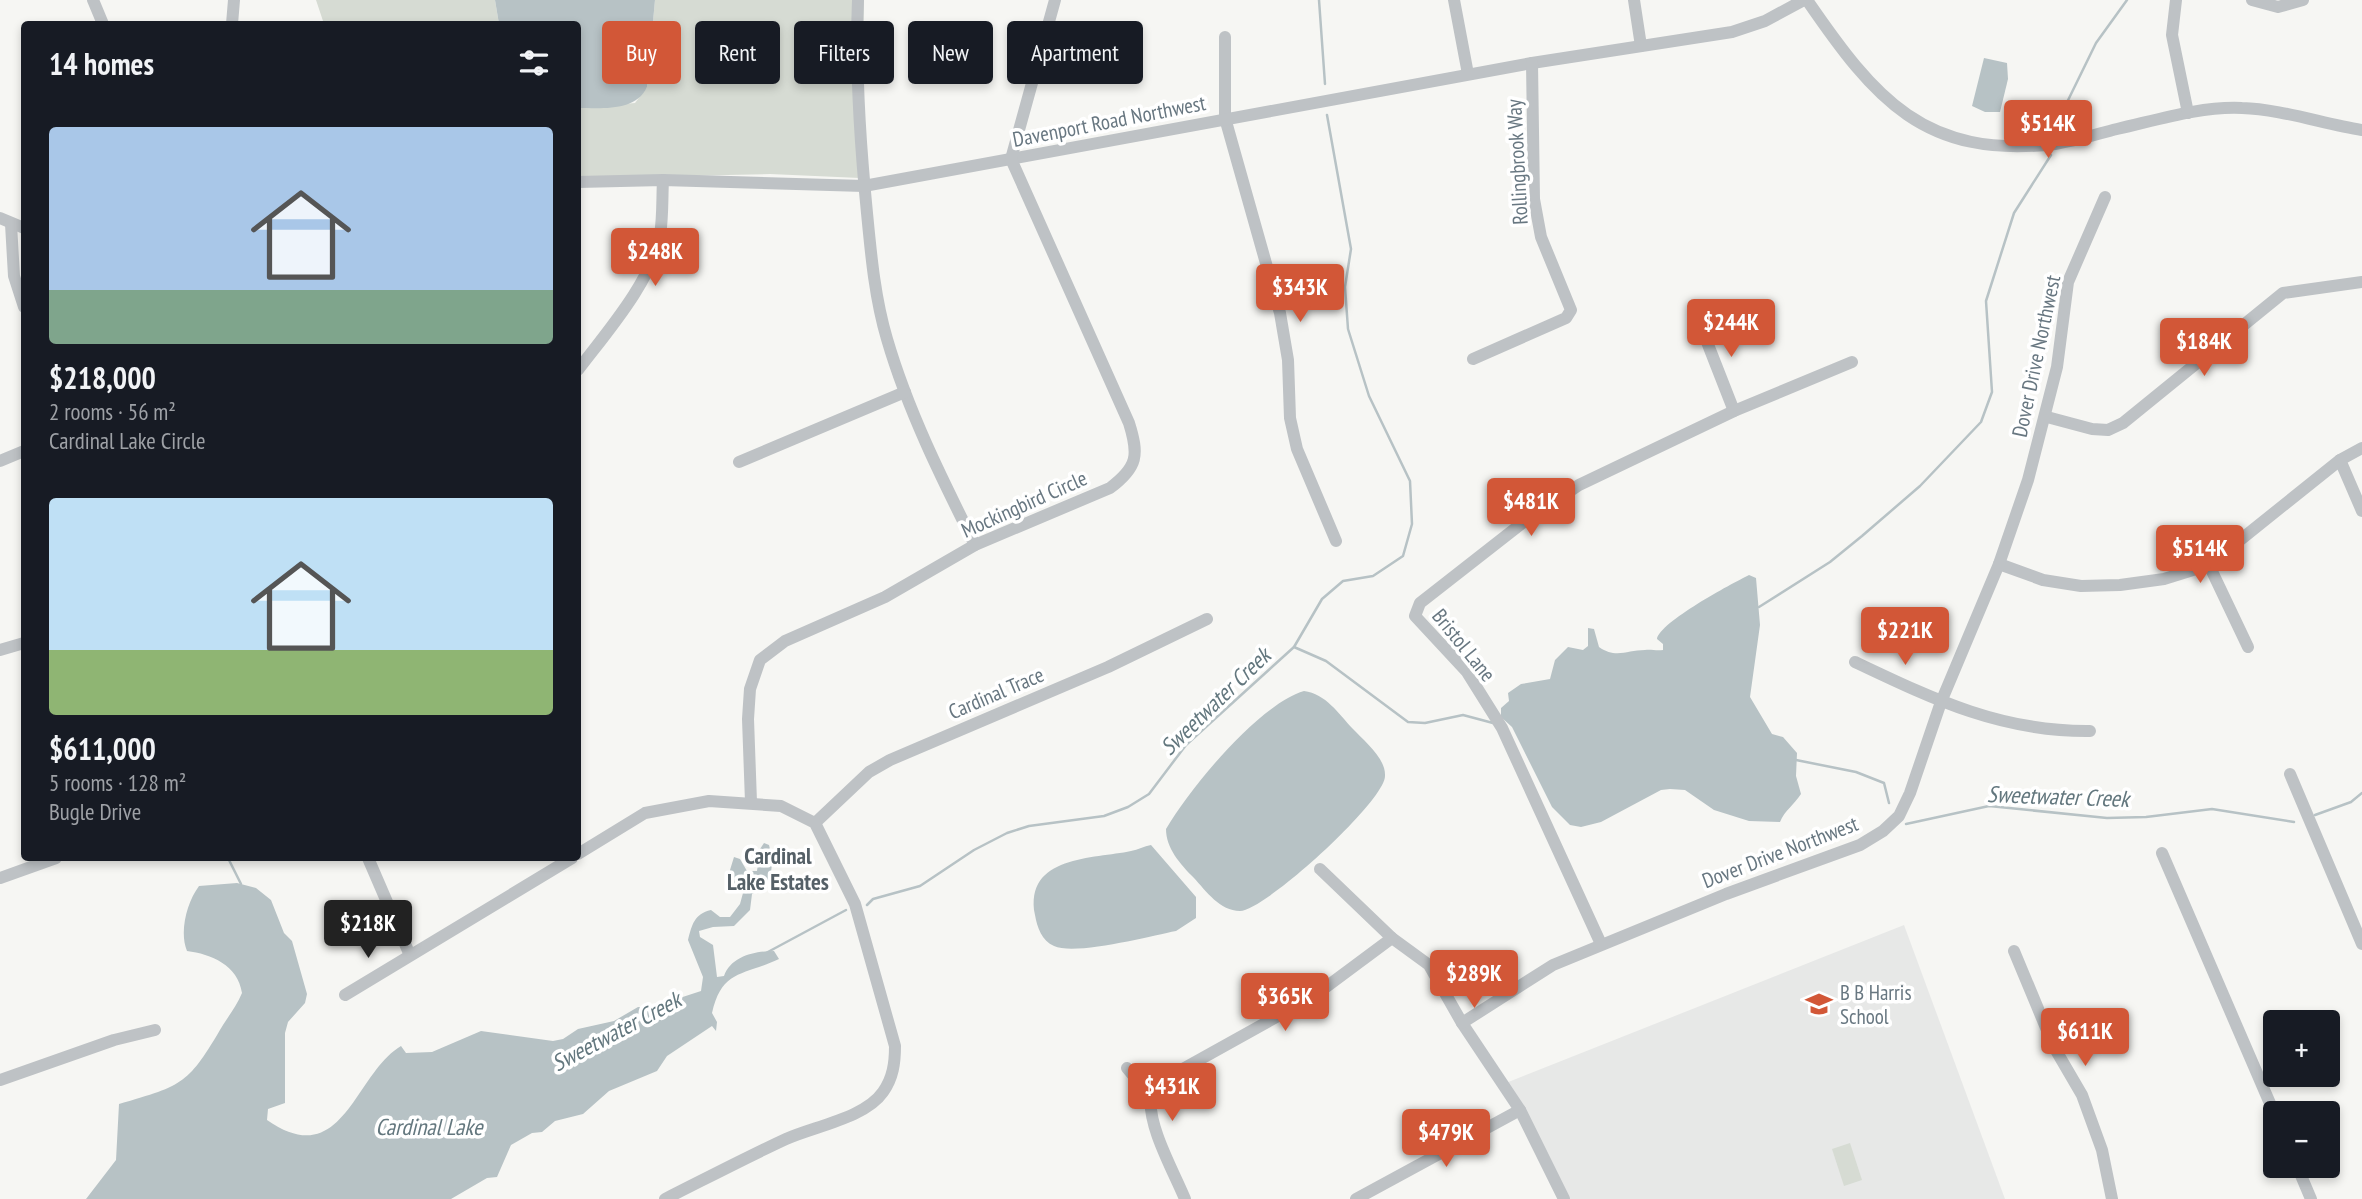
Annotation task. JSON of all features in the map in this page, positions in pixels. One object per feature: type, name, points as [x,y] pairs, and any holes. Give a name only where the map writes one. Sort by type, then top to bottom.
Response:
[{"type":"street","points":[[93,0],[102,21]]},
{"type":"street","points":[[232,21],[234,0]]},
{"type":"street","points":[[858,0],[855,67],[864,186],[880,312],[905,392],[932,458],[975,545]]},
{"type":"street","points":[[1011,159],[1055,0]]},
{"type":"street","points":[[1454,0],[1468,74]]},
{"type":"street","points":[[1634,0],[1641,46]]},
{"type":"street","name":"Davenport Road Northwest","points":[[581,182],[663,180],[864,186],[1468,74],[1732,32],[1765,21],[1805,0],[1859,72],[1882,97],[1914,121],[1951,136],[2000,145],[2056,144],[2188,113],[2242,108],[2362,130]]},
{"type":"street","points":[[2176,0],[2172,35],[2188,113]]},
{"type":"street","points":[[2252,0],[2278,7],[2303,0]]},
{"type":"street","points":[[1225,37],[1225,118],[1280,313],[1288,360],[1288,400],[1297,449],[1336,541]]},
{"type":"street","name":"Rollingbrook Way","points":[[1473,359],[1566,318],[1571,310],[1541,237],[1534,199],[1532,63]]},
{"type":"street","name":"Mockingbird Circle","points":[[751,802],[748,709],[750,689],[760,660],[785,640],[885,597],[975,545],[1110,488],[1129,474],[1137,449],[1098,351],[1011,159]]},
{"type":"street","points":[[581,366],[621,313],[653,259],[660,235],[663,180]]},
{"type":"street","name":"Dover Drive Northwest","points":[[1462,1023],[1553,965],[1860,845],[1883,831],[1899,816],[1910,793],[1941,702],[1999,564],[2047,418],[2057,368],[2068,282],[2105,197]]},
{"type":"street","points":[[12,223],[14,276],[21,298]]},
{"type":"street","points":[[2047,418],[2108,430],[2123,423],[2283,293],[2362,282]]},
{"type":"street","points":[[1698,319],[1734,411],[1852,362]]},
{"type":"street","points":[[739,462],[905,392]]},
{"type":"street","name":"Bristol Lane","points":[[1601,944],[1494,714],[1467,672],[1415,616],[1421,600],[1521,524],[1580,485],[1734,411]]},
{"type":"street","points":[[1999,564],[2043,580],[2081,586],[2120,585],[2164,579],[2209,565],[2340,460],[2362,448]]},
{"type":"street","points":[[0,461],[21,452]]},
{"type":"street","points":[[2340,460],[2362,511]]},
{"type":"street","points":[[2209,565],[2248,647]]},
{"type":"street","name":"Cardinal Trace","points":[[815,823],[869,772],[890,760],[1108,667],[1206,619]]},
{"type":"street","points":[[0,650],[21,644]]},
{"type":"street","points":[[1855,662],[1941,702],[2010,724],[2054,731],[2090,731]]},
{"type":"street","points":[[2290,774],[2362,944]]},
{"type":"street","points":[[581,852],[645,813],[709,801],[781,806],[815,823],[855,904],[895,1046],[895,1066],[883,1092],[853,1115],[787,1139],[665,1199]]},
{"type":"street","points":[[2162,853],[2269,1101]]},
{"type":"street","points":[[0,877],[47,861]]},
{"type":"street","points":[[369,861],[409,953]]},
{"type":"street","points":[[345,995],[409,953],[567,861]]},
{"type":"street","points":[[1320,869],[1392,938],[1429,965],[1462,1023],[1520,1110],[1564,1199]]},
{"type":"street","points":[[1185,1199],[1149,1107],[1151,1097],[1163,1080],[1302,1003],[1392,938]]},
{"type":"street","points":[[2014,951],[2054,1048],[2082,1095],[2102,1150],[2112,1199]]},
{"type":"street","points":[[0,1080],[114,1040],[155,1030]]},
{"type":"street","points":[[1127,1068],[1151,1097]]},
{"type":"street","points":[[1356,1199],[1520,1110]]},
{"type":"street","points":[[2302,1178],[2311,1199]]},
{"type":"shaded area","points":[[316,0],[495,0],[498,21],[323,21]]},
{"type":"shaded area","points":[[655,0],[864,0],[864,21],[794,21],[794,84],[862,84],[860,178],[770,174],[581,178],[581,108],[635,103],[647,84],[681,84],[681,21],[653,21]]},
{"type":"shaded area","name":"B B Harris School","points":[[1904,925],[2005,1199],[1567,1199],[1506,1083]]},
{"type":"shaded area","points":[[1850,1143],[1862,1180],[1844,1186],[1832,1149]]},
{"type":"water","points":[[495,0],[655,0],[653,21],[602,21],[602,84],[647,84],[642,95],[635,101],[617,107],[581,108],[581,21],[498,21]]},
{"type":"water","points":[[1984,58],[2007,63],[2008,79],[2000,112],[1985,112],[1972,106]]},
{"type":"water","points":[[1749,575],[1756,578],[1760,625],[1750,697],[1772,734],[1783,737],[1797,753],[1796,776],[1801,794],[1780,822],[1749,821],[1714,810],[1685,790],[1670,789],[1661,790],[1601,822],[1581,827],[1570,825],[1552,807],[1512,727],[1501,717],[1501,708],[1509,701],[1508,693],[1521,684],[1550,679],[1555,660],[1568,647],[1583,650],[1588,646],[1588,628],[1594,629],[1599,647],[1611,653],[1663,650],[1663,644],[1657,639],[1670,623],[1697,604]]},
{"type":"water","points":[[1304,691],[1319,696],[1337,711],[1378,756],[1385,776],[1380,789],[1366,808],[1297,874],[1254,906],[1240,911],[1226,908],[1184,867],[1171,849],[1166,829],[1209,771],[1247,730],[1286,699]]},
{"type":"water","name":"Cardinal Lake","points":[[764,843],[769,845],[771,874],[765,885],[752,894],[750,910],[734,926],[699,931],[700,937],[713,945],[717,977],[724,976],[732,964],[744,956],[774,951],[779,959],[728,981],[716,999],[712,1013],[717,1022],[716,1031],[712,1026],[667,1056],[657,1071],[609,1091],[583,1114],[555,1121],[542,1132],[532,1133],[511,1145],[497,1177],[487,1178],[451,1199],[86,1199],[116,1160],[119,1104],[172,1086],[192,1071],[242,993],[229,968],[214,958],[187,951],[184,926],[191,900],[199,886],[237,883],[256,888],[271,900],[284,933],[292,941],[307,994],[305,1003],[288,1022],[285,1033],[285,1103],[268,1109],[267,1120],[293,1133],[313,1135],[330,1127],[345,1113],[385,1059],[401,1046],[406,1053],[432,1052],[481,1031],[553,1041],[563,1039],[578,1029],[614,1021],[638,1007],[649,1008],[701,991],[703,977],[688,940],[693,925],[697,917],[711,910],[720,917],[730,917],[740,904],[743,893],[733,885],[730,870],[734,857],[740,859],[747,871],[757,871],[760,849]]},
{"type":"water","points":[[1151,845],[1196,897],[1196,918],[1176,931],[1095,947],[1064,948],[1046,941],[1036,920],[1034,895],[1040,881],[1051,870],[1081,859]]},
{"type":"waterway","points":[[1319,0],[1325,84]]},
{"type":"waterway","points":[[2052,133],[2096,43],[2127,0]]},
{"type":"waterway","points":[[867,905],[873,899],[920,886],[974,850],[1007,833],[1029,826],[1104,816],[1128,807],[1149,794],[1186,745],[1294,647],[1322,599],[1343,581],[1373,576],[1403,556],[1412,524],[1410,481],[1369,396],[1348,329],[1345,287],[1351,249],[1327,115]]},
{"type":"waterway","points":[[1759,607],[1830,562],[1862,536],[1920,486],[1981,422],[1992,392],[1986,301],[2014,213],[2051,155]]},
{"type":"waterway","name":"Sweetwater Creek","points":[[1294,647],[1326,661],[1408,722],[1425,723],[1463,715],[1493,723]]},
{"type":"waterway","name":"Sweetwater Creek","points":[[1796,760],[1856,772],[1884,783],[1889,803]]},
{"type":"waterway","name":"Sweetwater Creek","points":[[2315,815],[2351,802],[2362,793]]},
{"type":"waterway","name":"Sweetwater Creek","points":[[1906,824],[1989,806],[2107,818],[2146,817],[2212,809],[2294,822]]},
{"type":"waterway","points":[[230,861],[241,884]]},
{"type":"waterway","name":"Sweetwater Creek","points":[[766,953],[846,910]]},
{"type":"place","name":"B B Harris School","points":[[1819,1004]]},
{"type":"district","name":"Cardinal Lake Estates","points":[[778,868]]}]
